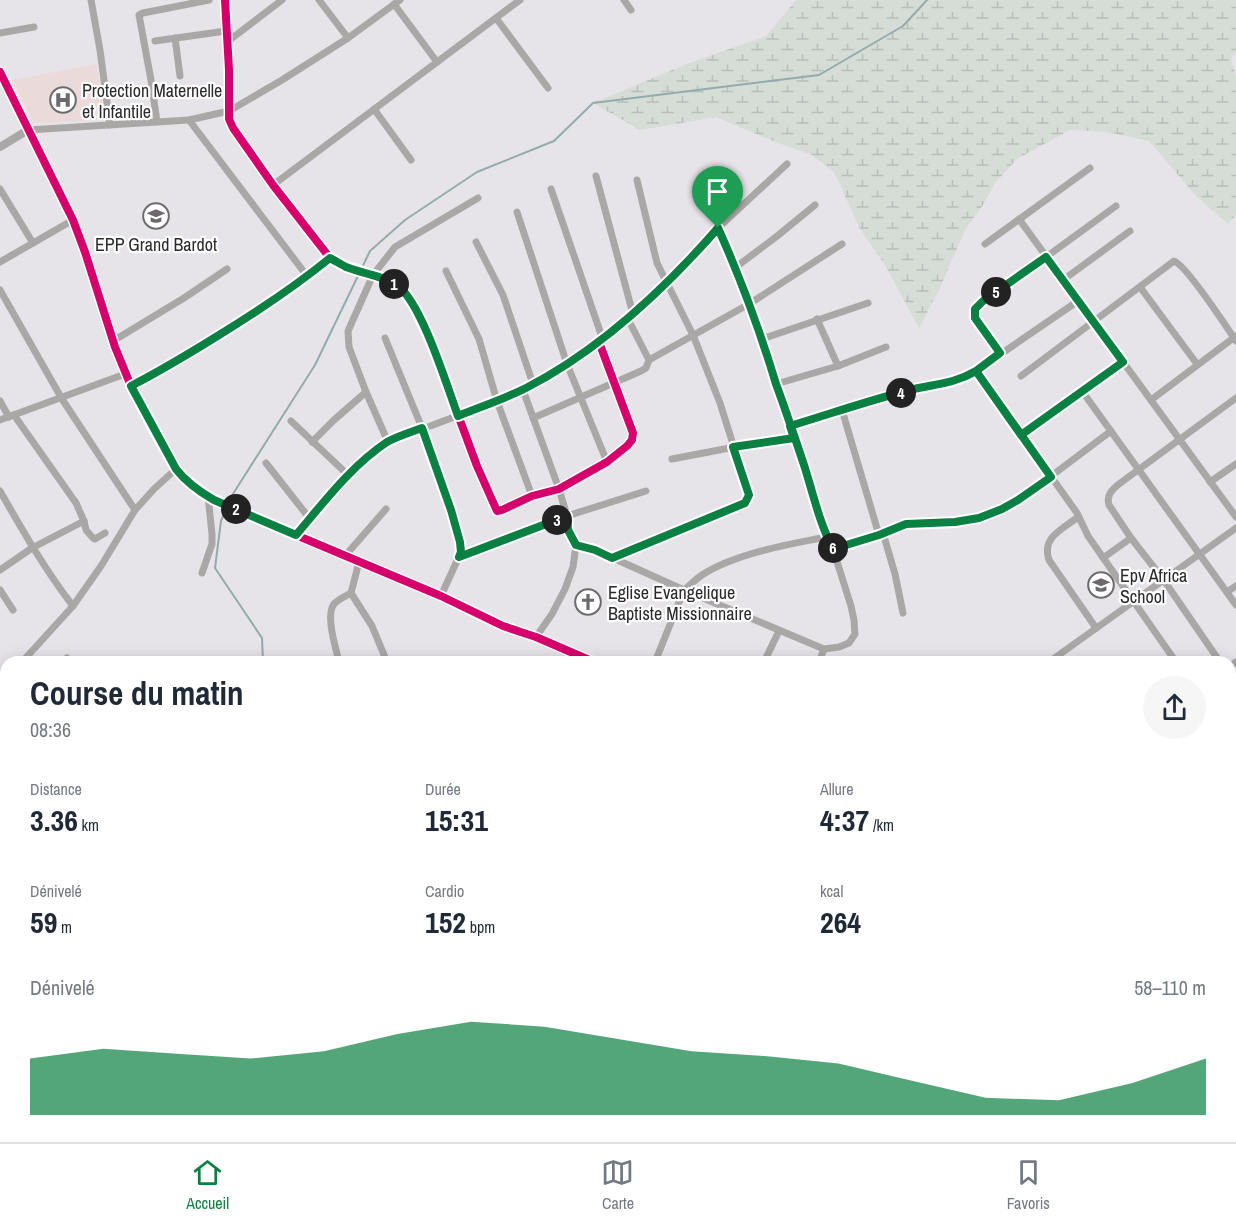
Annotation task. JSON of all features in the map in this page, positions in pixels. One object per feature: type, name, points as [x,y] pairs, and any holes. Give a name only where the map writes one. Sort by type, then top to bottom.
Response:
[{"type":"street","points":[[91,0],[110,125]]},
{"type":"street","points":[[154,0],[156,10]]},
{"type":"street","points":[[157,122],[139,17],[141,14],[156,10],[209,0]]},
{"type":"street","points":[[225,0],[229,119],[233,128],[273,185],[330,258],[346,266],[384,278],[400,288],[411,301],[432,345],[495,509],[499,511],[532,496],[559,489],[607,462],[632,440],[633,433],[551,189]]},
{"type":"street","points":[[227,42],[282,0]]},
{"type":"street","points":[[320,0],[348,38]]},
{"type":"street","points":[[273,185],[520,0]]},
{"type":"street","points":[[624,0],[631,10]]},
{"type":"street","points":[[0,147],[28,130],[189,120],[229,111],[348,38],[397,2],[437,62]]},
{"type":"street","points":[[496,18],[548,88]]},
{"type":"street","points":[[0,33],[34,27]]},
{"type":"street","points":[[155,41],[226,31]]},
{"type":"street","points":[[175,38],[180,76]]},
{"type":"street","points":[[0,72],[73,220],[125,374],[176,469],[182,476],[208,496],[441,596],[503,626],[580,656]]},
{"type":"street","points":[[374,109],[411,160]]},
{"type":"street","points":[[189,120],[307,276]]},
{"type":"street","points":[[296,535],[348,475],[388,442],[523,390],[601,341],[666,283],[718,228],[787,164]]},
{"type":"street","points":[[985,244],[1090,168]]},
{"type":"street","points":[[596,176],[630,316],[649,360]]},
{"type":"street","points":[[612,558],[745,503],[749,495],[720,403],[693,335],[657,263],[637,180]]},
{"type":"street","points":[[0,189],[33,243]]},
{"type":"street","points":[[388,442],[349,347],[348,331],[373,275],[395,247],[478,198]]},
{"type":"street","points":[[736,267],[815,205]]},
{"type":"street","points":[[1000,353],[975,318],[975,309],[1116,206]]},
{"type":"street","points":[[517,212],[567,364],[607,462]]},
{"type":"street","points":[[1019,219],[1236,517]]},
{"type":"street","points":[[0,262],[73,220]]},
{"type":"street","points":[[576,545],[595,550],[824,649],[849,643],[855,634],[851,606],[833,549],[827,537],[762,339],[736,267],[718,228]]},
{"type":"street","points":[[1063,280],[1130,231]]},
{"type":"street","points":[[476,242],[503,295],[533,384]]},
{"type":"street","points":[[533,418],[642,371],[649,360],[722,321],[842,244]]},
{"type":"street","points":[[131,386],[247,318],[330,258]]},
{"type":"street","points":[[1021,376],[1176,261],[1235,338],[1151,400]]},
{"type":"street","points":[[113,341],[227,269]]},
{"type":"street","points":[[446,271],[479,339],[497,401],[532,496]]},
{"type":"street","points":[[1140,287],[1197,364]]},
{"type":"street","points":[[0,290],[62,399],[135,510]]},
{"type":"street","points":[[790,426],[911,390],[963,379],[1078,301]]},
{"type":"street","points":[[762,339],[868,303]]},
{"type":"street","points":[[817,320],[838,366]]},
{"type":"street","points":[[385,338],[422,428],[460,542],[461,552],[441,596]]},
{"type":"street","points":[[776,384],[838,366],[886,347]]},
{"type":"street","points":[[1021,435],[1123,362]]},
{"type":"street","points":[[976,371],[1051,477],[1102,558],[1172,656]]},
{"type":"street","points":[[0,420],[125,374]]},
{"type":"street","points":[[523,390],[559,489],[567,516],[568,530],[576,545],[573,567],[565,589],[552,614],[536,637]]},
{"type":"street","points":[[1082,391],[1236,605]]},
{"type":"street","points":[[312,442],[366,392]]},
{"type":"street","points":[[1216,656],[1163,579],[1131,538],[1108,505],[1107,500],[1113,489],[1236,398]]},
{"type":"street","points":[[0,401],[76,503],[86,530],[95,539],[105,533]]},
{"type":"street","points":[[842,410],[895,574],[903,613]]},
{"type":"street","points":[[291,421],[348,475]]},
{"type":"street","points":[[833,549],[906,524],[955,522],[979,518],[1002,509],[1051,477],[1110,431]]},
{"type":"street","points":[[672,459],[794,438]]},
{"type":"street","points":[[266,463],[310,519]]},
{"type":"street","points":[[1210,482],[1236,464]]},
{"type":"street","points":[[27,656],[73,606],[101,566],[135,510],[176,469]]},
{"type":"street","points":[[0,491],[32,548],[73,606]]},
{"type":"street","points":[[459,557],[567,516],[646,491]]},
{"type":"street","points":[[202,573],[212,544],[208,496]]},
{"type":"street","points":[[345,556],[386,509]]},
{"type":"street","points":[[1078,518],[1049,540],[1046,552],[1049,560],[1095,628]]},
{"type":"street","points":[[0,570],[32,548],[84,521]]},
{"type":"street","points":[[1062,656],[1095,628],[1236,528]]},
{"type":"street","points":[[657,656],[684,590],[708,571],[746,556],[827,537]]},
{"type":"street","points":[[1102,558],[1131,538]]},
{"type":"street","points":[[338,656],[331,611],[334,604],[351,593],[359,562]]},
{"type":"street","points":[[1227,592],[1236,586]]},
{"type":"street","points":[[0,590],[13,610]]},
{"type":"street","points":[[351,593],[372,626],[384,656]]},
{"type":"street","points":[[767,656],[779,631]]},
{"type":"street","points":[[821,656],[824,649]]},
{"type":"shaded area","name":"Protection Maternelle et Infantile","points":[[96,64],[107,120],[34,123],[12,80]]},
{"type":"green space","points":[[796,0],[1236,0],[1236,52],[1231,59],[1236,76],[1236,215],[1228,224],[1197,197],[1149,141],[1107,132],[1070,130],[1017,159],[995,183],[965,230],[939,290],[919,328],[885,265],[860,229],[834,172],[812,155],[716,117],[640,130],[593,103],[684,65],[766,36]]},
{"type":"waterway","points":[[263,656],[262,638],[215,568],[221,521],[231,497],[315,365],[370,251],[405,220],[477,172],[554,141],[593,103],[819,75],[903,26],[927,0]]},
{"type":"cycle path","points":[[225,0],[229,119],[233,128],[273,185],[330,258],[346,266],[384,278],[400,288],[411,301],[432,345],[477,466],[497,511],[532,496],[559,489],[607,462],[632,440],[633,433],[599,342]]},
{"type":"cycle path","points":[[0,72],[73,220],[115,347],[131,386],[152,427],[182,476],[208,496],[239,511],[441,596],[503,626],[580,656]]},
{"type":"place","name":"Protection Maternelle et Infantile","points":[[63,100]]},
{"type":"place","name":"EPP Grand Bardot","points":[[156,216]]},
{"type":"place","name":"Epv Africa School","points":[[1101,585]]},
{"type":"place","name":"Eglise Evangelique Baptiste Missionnaire","points":[[588,602]]},
{"type":"route","points":[[718,228],[666,283],[603,339],[523,390],[458,416],[432,345],[411,301],[400,288],[384,278],[346,266],[330,258],[296,285],[247,318],[131,386],[152,427],[182,476],[214,500],[296,535],[348,475],[376,450],[395,438],[422,428],[451,510],[461,547],[459,557],[567,516],[568,530],[576,545],[612,558],[745,503],[749,495],[733,447],[794,438],[790,426],[911,390],[963,379],[976,371],[1021,435],[1123,362],[1046,257],[975,309],[975,318],[1000,353],[976,371],[1021,435],[1051,477],[1018,500],[987,516],[955,522],[906,524],[833,549],[821,522],[803,462],[794,438],[790,426],[776,384],[762,339],[736,267],[718,228]]}]
